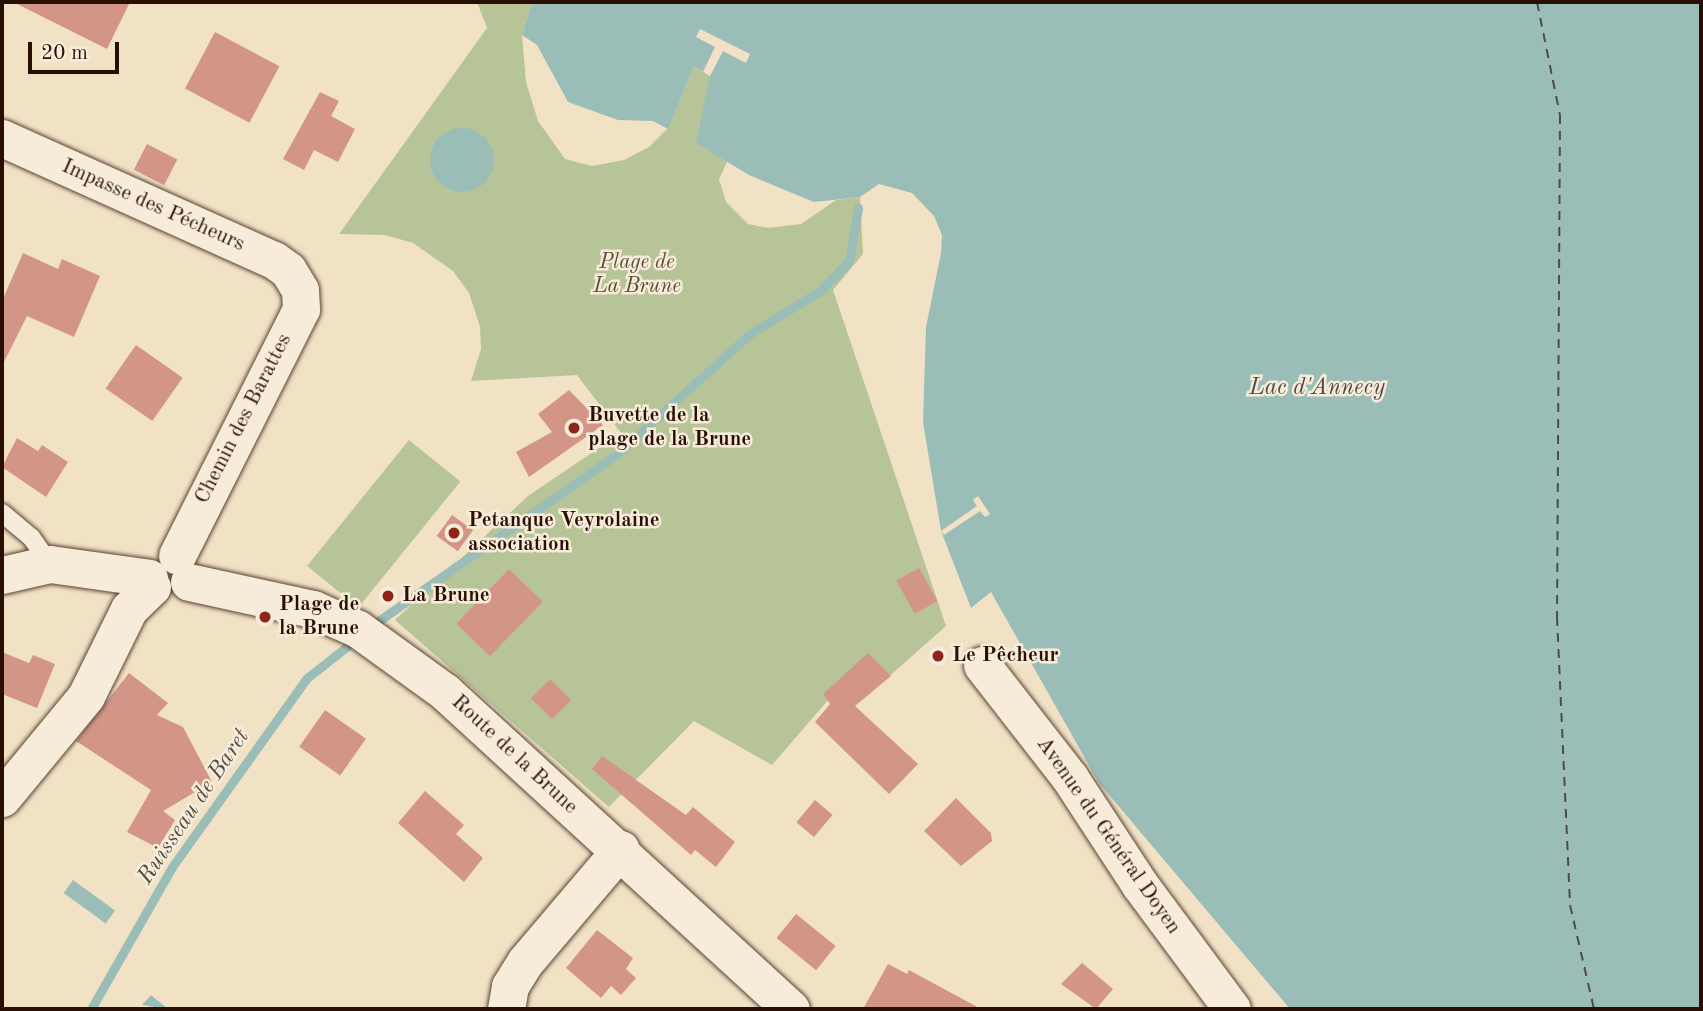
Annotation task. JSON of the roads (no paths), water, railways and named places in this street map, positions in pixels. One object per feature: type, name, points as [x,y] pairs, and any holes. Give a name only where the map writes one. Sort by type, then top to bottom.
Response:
[{"type":"street","name":"Impasse des Pécheurs","points":[[2,138],[274,260],[297,282]]},
{"type":"street","name":"Chemin des Barattes","points":[[2,798],[86,696],[128,609],[167,576],[301,309],[297,282]]},
{"type":"street","name":"Route de la Brune","points":[[50,564],[167,576],[313,610],[358,629],[445,692],[621,849],[791,1009]]},
{"type":"street","points":[[2,575],[50,564]]},
{"type":"street","name":"Avenue du Général Doyen","points":[[982,665],[1070,778],[1223,1005]]},
{"type":"street","points":[[506,1009],[510,986],[525,962],[621,849]]},
{"type":"lane","points":[[2,513],[31,537],[50,564]]},
{"type":"water","name":"Lac d'Annecy","points":[[532,2],[1701,2],[1701,1009],[1290,1009],[1099,783],[991,592],[971,608],[941,531],[923,422],[926,327],[942,235],[934,216],[912,193],[879,184],[860,197],[814,202],[749,175],[696,143],[710,76],[694,66],[668,129],[653,121],[618,120],[568,102],[537,45],[522,35]]},
{"type":"water","points":[[462,128],[474,130],[485,137],[492,148],[492,172],[485,183],[474,190],[462,192],[450,190],[439,183],[432,172],[430,160],[432,148],[439,137],[450,130]]},
{"type":"water","points":[[73,880],[115,911],[106,924],[64,893]]},
{"type":"water","points":[[151,995],[168,1009],[142,1005]]},
{"type":"waterway","name":"Ruisseau de Baret","points":[[377,622],[618,453],[751,333],[820,291],[849,261],[858,208]]},
{"type":"waterway","name":"Ruisseau de Baret","points":[[91,1009],[172,867],[307,678],[350,644]]},
{"type":"place","name":"Buvette de la plage de la Brune","points":[[574,428]]},
{"type":"place","name":"Petanque Veyrolaine association","points":[[454,533]]},
{"type":"place","name":"La Brune","points":[[388,596]]},
{"type":"place","name":"Plage de la Brune","points":[[265,617]]},
{"type":"place","name":"Le Pêcheur","points":[[938,656]]},
{"type":"park label","name":"Plage de La Brune","points":[[637,275]]}]
